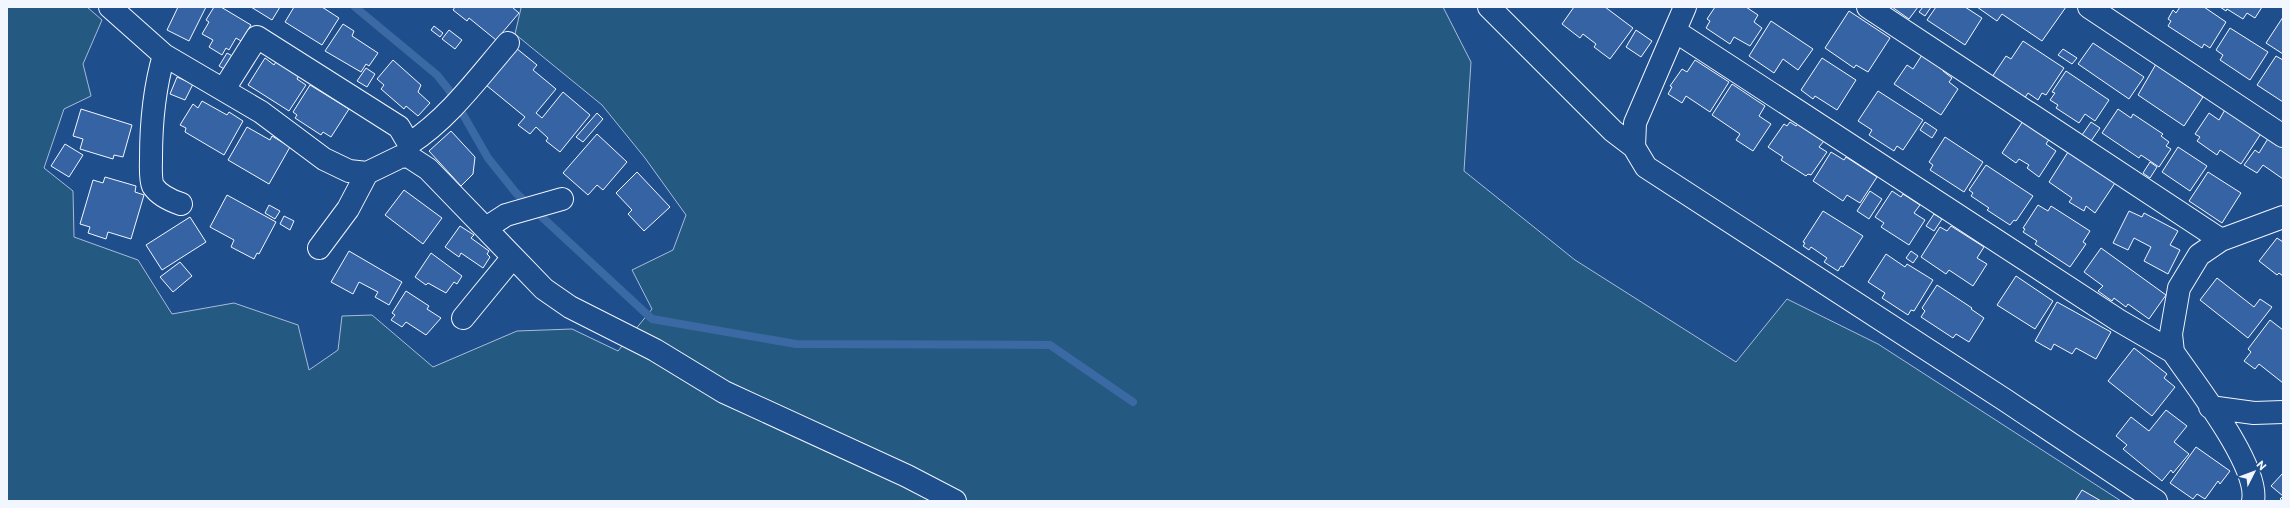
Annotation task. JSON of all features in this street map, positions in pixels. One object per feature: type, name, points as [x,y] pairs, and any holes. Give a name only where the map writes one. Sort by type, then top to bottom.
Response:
[{"type":"street","points":[[110,7],[164,55],[261,112],[324,159],[349,171],[367,173],[400,157],[430,130],[450,111],[508,43]]},
{"type":"street","points":[[1489,7],[1613,131],[1634,148],[1646,167],[2005,400],[2156,501]]},
{"type":"street","points":[[1634,148],[1635,123],[1685,7]]},
{"type":"street","points":[[1868,7],[2221,240]]},
{"type":"street","points":[[2089,7],[2283,136]]},
{"type":"street","points":[[1675,31],[2118,320],[2173,352],[2244,459],[2255,491],[2253,501]]},
{"type":"street","points":[[224,89],[257,37],[399,127],[408,150],[486,228],[544,289],[570,307],[655,350],[724,392],[907,476],[955,501]]},
{"type":"street","points":[[164,55],[157,81],[151,124],[151,172],[153,186],[170,200],[181,204]]},
{"type":"street","points":[[319,248],[348,209],[367,173]]},
{"type":"street","points":[[486,228],[506,216],[520,210],[552,202]]},
{"type":"street","points":[[2173,352],[2171,334],[2179,288],[2199,255],[2221,240],[2283,217]]},
{"type":"street","points":[[463,318],[513,257]]},
{"type":"street","points":[[2210,407],[2254,413],[2283,412]]},
{"type":"shaded area","points":[[7,7],[87,7],[102,20],[83,64],[91,96],[64,109],[44,168],[73,191],[74,237],[138,260],[172,314],[234,303],[298,325],[309,370],[338,350],[342,316],[372,315],[433,367],[517,331],[572,329],[618,351],[652,309],[632,270],[673,250],[686,215],[645,158],[602,105],[515,34],[520,7],[1443,7],[1471,62],[1464,171],[1575,260],[1736,362],[1787,299],[1878,344],[2121,501],[7,501]]},
{"type":"building","points":[[178,7],[206,7],[189,41],[167,30]]},
{"type":"building","points":[[214,7],[221,7],[251,25],[241,41],[236,38],[229,50],[226,48],[222,55],[209,47],[213,40],[202,34],[209,22],[206,20]]},
{"type":"building","points":[[251,7],[280,7],[272,20]]},
{"type":"building","points":[[294,7],[322,7],[339,18],[322,45],[285,22]]},
{"type":"building","points":[[455,7],[512,7],[519,13],[496,40],[469,18],[467,21],[453,10]]},
{"type":"building","points":[[1574,7],[1605,7],[1633,28],[1610,59],[1594,47],[1596,44],[1583,34],[1580,38],[1562,24]]},
{"type":"building","points":[[1715,7],[1746,7],[1758,15],[1754,22],[1762,28],[1750,46],[1734,37],[1730,44],[1706,28],[1710,21],[1707,19]]},
{"type":"building","points":[[1892,7],[1918,7],[1909,19]]},
{"type":"building","points":[[1923,7],[1931,7],[1925,16],[1919,12]]},
{"type":"building","points":[[1936,7],[1965,7],[1982,18],[1965,45],[1927,20]]},
{"type":"building","points":[[1977,7],[2066,7],[2042,41],[2002,14],[1997,21]]},
{"type":"building","points":[[2180,7],[2204,7],[2226,22],[2210,48],[2204,44],[2202,48],[2168,26],[2171,21],[2168,19],[2173,10],[2176,13]]},
{"type":"building","points":[[2220,7],[2262,7],[2255,18],[2247,13],[2243,19],[2227,9],[2226,11]]},
{"type":"building","points":[[1849,11],[1890,38],[1868,72],[1856,65],[1854,68],[1825,48]]},
{"type":"building","points":[[2283,17],[2283,54],[2266,43]]},
{"type":"building","points":[[1771,21],[1813,49],[1798,70],[1783,59],[1774,73],[1749,56]]},
{"type":"building","points":[[343,24],[354,31],[352,36],[378,53],[369,66],[366,64],[361,72],[325,51]]},
{"type":"building","points":[[434,26],[443,33],[440,37],[431,30]]},
{"type":"building","points":[[2230,28],[2268,52],[2250,80],[2220,60],[2223,55],[2216,50]]},
{"type":"building","points":[[449,30],[462,40],[455,49],[442,39]]},
{"type":"building","points":[[1636,30],[1652,41],[1641,57],[1626,47]]},
{"type":"building","points":[[2023,41],[2064,68],[2046,95],[2042,93],[2038,100],[2028,93],[2024,99],[1992,77],[2006,56],[2011,59]]},
{"type":"building","points":[[2093,43],[2144,77],[2129,99],[2078,64]]},
{"type":"building","points":[[516,48],[537,65],[533,70],[556,89],[536,113],[542,118],[563,92],[590,115],[560,152],[546,141],[548,138],[536,127],[530,134],[518,125],[525,117],[486,85]]},
{"type":"building","points":[[2063,49],[2077,58],[2072,64],[2058,55]]},
{"type":"building","points":[[227,53],[236,58],[228,71],[219,66]]},
{"type":"building","points":[[1922,55],[1944,69],[1943,71],[1952,78],[1949,82],[1958,89],[1941,115],[1894,84],[1907,65],[1913,69]]},
{"type":"building","points":[[2276,56],[2283,60],[2283,102],[2257,85]]},
{"type":"building","points":[[265,58],[274,65],[277,60],[299,75],[297,79],[306,85],[289,111],[248,85]]},
{"type":"building","points":[[1822,58],[1856,80],[1837,110],[1815,96],[1813,99],[1801,90]]},
{"type":"building","points":[[393,60],[421,85],[418,92],[430,103],[418,116],[406,106],[404,109],[381,89],[384,85],[377,79]]},
{"type":"building","points":[[1695,60],[1729,82],[1710,112],[1686,96],[1682,103],[1668,94],[1672,87],[1670,86],[1682,69],[1687,72]]},
{"type":"building","points":[[2156,64],[2203,97],[2184,126],[2138,95]]},
{"type":"building","points":[[366,68],[375,74],[367,87],[357,81]]},
{"type":"building","points":[[2066,71],[2109,100],[2095,121],[2085,114],[2079,123],[2056,108],[2058,105],[2050,100],[2055,93],[2052,92]]},
{"type":"building","points":[[177,77],[193,84],[185,100],[170,94]]},
{"type":"building","points":[[1732,84],[1765,106],[1759,116],[1771,124],[1753,151],[1736,140],[1740,134],[1712,115]]},
{"type":"building","points":[[310,85],[349,109],[331,137],[323,132],[321,135],[295,118],[297,115],[293,112]]},
{"type":"building","points":[[1878,91],[1923,120],[1903,150],[1897,146],[1894,151],[1869,135],[1872,130],[1858,121]]},
{"type":"building","points":[[202,101],[227,115],[229,112],[243,121],[224,155],[185,132],[186,128],[180,125],[193,104],[198,108]]},
{"type":"building","points":[[2226,108],[2262,132],[2241,164],[2220,150],[2217,155],[2197,141],[2200,137],[2195,134],[2209,113],[2219,120]]},
{"type":"building","points":[[81,109],[132,125],[123,157],[114,155],[113,159],[80,149],[83,139],[73,136]]},
{"type":"building","points":[[2118,109],[2131,118],[2133,114],[2163,134],[2161,136],[2169,142],[2166,146],[2171,149],[2159,167],[2141,155],[2139,158],[2102,133]]},
{"type":"building","points":[[597,113],[603,119],[583,142],[576,137]]},
{"type":"building","points":[[2023,121],[2050,138],[2046,144],[2056,151],[2039,177],[2027,168],[2029,165],[2019,159],[2016,163],[2002,153]]},
{"type":"building","points":[[1790,122],[1796,126],[1798,124],[1824,141],[1819,147],[1827,152],[1811,175],[1808,174],[1806,176],[1781,160],[1783,157],[1768,147],[1784,124],[1787,126]]},
{"type":"building","points":[[1925,122],[1937,130],[1932,138],[1920,130]]},
{"type":"building","points":[[2091,122],[2100,128],[2091,141],[2082,135]]},
{"type":"building","points":[[247,127],[270,140],[272,136],[290,147],[269,184],[228,160]]},
{"type":"building","points":[[451,131],[475,157],[473,174],[461,186],[429,151]]},
{"type":"building","points":[[597,134],[627,162],[603,190],[597,185],[588,195],[563,173]]},
{"type":"building","points":[[1945,137],[1983,162],[1964,192],[1930,170],[1933,165],[1929,162]]},
{"type":"building","points":[[2269,137],[2283,146],[2283,179],[2263,165],[2257,173],[2244,165],[2255,150],[2259,153]]},
{"type":"building","points":[[65,144],[83,155],[69,177],[51,166]]},
{"type":"building","points":[[2178,147],[2207,166],[2190,191],[2162,172]]},
{"type":"building","points":[[1831,152],[1844,160],[1846,157],[1877,177],[1860,203],[1847,195],[1843,201],[1813,181]]},
{"type":"building","points":[[2068,152],[2115,183],[2095,213],[2086,206],[2084,211],[2069,202],[2072,198],[2049,182]]},
{"type":"building","points":[[2150,162],[2157,167],[2150,178],[2143,173]]},
{"type":"building","points":[[1986,165],[2033,196],[2016,221],[2014,220],[2010,225],[1987,210],[1989,208],[1971,196],[1973,193],[1969,190]]},
{"type":"building","points":[[637,172],[670,207],[644,231],[628,214],[632,210],[616,193]]},
{"type":"building","points":[[2208,172],[2241,193],[2222,223],[2189,201]]},
{"type":"building","points":[[105,177],[136,186],[135,192],[144,195],[131,239],[108,232],[106,239],[88,233],[90,227],[80,224],[93,180],[103,183]]},
{"type":"building","points":[[404,190],[442,218],[423,244],[385,215]]},
{"type":"building","points":[[1870,191],[1882,199],[1869,219],[1857,211]]},
{"type":"building","points":[[1892,191],[1901,197],[1903,194],[1920,205],[1914,213],[1925,220],[1909,245],[1881,227],[1884,223],[1875,217]]},
{"type":"building","points":[[227,195],[276,222],[259,254],[257,253],[254,259],[231,247],[234,240],[210,227]]},
{"type":"building","points":[[269,205],[280,211],[275,219],[265,213]]},
{"type":"building","points":[[2038,205],[2048,211],[2051,206],[2090,231],[2083,242],[2086,244],[2070,267],[2035,244],[2037,241],[2023,232],[2025,229],[2023,228]]},
{"type":"building","points":[[1823,211],[1863,236],[1843,267],[1841,266],[1838,271],[1824,262],[1827,258],[1811,247],[1809,250],[1803,246],[1805,243],[1803,242]]},
{"type":"building","points":[[2129,211],[2142,217],[2144,213],[2178,231],[2170,245],[2180,250],[2168,274],[2144,261],[2151,247],[2134,238],[2128,250],[2113,243]]},
{"type":"building","points":[[1934,214],[1942,219],[1934,231],[1926,226]]},
{"type":"building","points":[[284,216],[294,221],[290,230],[280,224]]},
{"type":"building","points":[[190,217],[206,242],[162,270],[146,245]]},
{"type":"building","points":[[460,226],[474,235],[471,238],[489,251],[487,254],[490,257],[483,268],[461,253],[459,257],[445,247]]},
{"type":"building","points":[[1951,226],[1984,247],[1977,258],[1987,264],[1973,286],[1949,270],[1946,274],[1921,257],[1940,227],[1947,231]]},
{"type":"building","points":[[2277,238],[2283,242],[2283,276],[2279,273],[2277,275],[2259,261]]},
{"type":"building","points":[[2101,248],[2166,295],[2149,319],[2128,304],[2126,307],[2114,298],[2112,301],[2098,291],[2103,286],[2084,272]]},
{"type":"building","points":[[349,251],[402,282],[389,305],[375,297],[378,292],[359,282],[353,294],[331,282]]},
{"type":"building","points":[[1911,251],[1918,256],[1913,263],[1906,258]]},
{"type":"building","points":[[431,253],[462,276],[457,284],[454,282],[446,293],[428,283],[426,285],[415,277]]},
{"type":"building","points":[[1886,254],[1905,267],[1907,264],[1933,280],[1914,311],[1911,310],[1908,315],[1882,298],[1885,293],[1868,282]]},
{"type":"building","points":[[180,262],[192,276],[173,292],[160,277]]},
{"type":"building","points":[[2016,276],[2053,301],[2035,329],[1997,305]]},
{"type":"building","points":[[2217,278],[2254,307],[2260,299],[2272,307],[2248,338],[2200,300]]},
{"type":"building","points":[[1937,285],[1972,308],[1971,309],[1984,318],[1969,342],[1956,334],[1953,338],[1921,317],[1925,311],[1922,308]]},
{"type":"building","points":[[406,291],[429,306],[427,309],[441,318],[426,335],[406,322],[402,327],[391,320],[395,315],[392,313]]},
{"type":"building","points":[[2057,302],[2111,332],[2096,359],[2076,348],[2072,354],[2054,344],[2051,350],[2035,341]]},
{"type":"building","points":[[2270,320],[2283,330],[2283,383],[2259,364],[2255,369],[2244,361],[2251,352],[2248,349]]},
{"type":"building","points":[[2134,348],[2167,374],[2164,378],[2175,387],[2152,416],[2108,381]]},
{"type":"building","points":[[2166,410],[2187,426],[2174,442],[2189,454],[2173,473],[2171,470],[2162,481],[2123,449],[2127,445],[2116,436],[2131,417],[2149,431]]},
{"type":"building","points":[[2196,447],[2230,471],[2220,484],[2218,481],[2205,499],[2197,494],[2193,499],[2170,483]]},
{"type":"building","points":[[2283,473],[2283,496],[2271,486]]},
{"type":"building","points":[[2082,490],[2101,501],[2075,501]]},
{"type":"waterway","points":[[355,7],[437,75],[449,90],[488,158],[516,193],[652,319],[796,344],[1050,345],[1133,402]]}]
